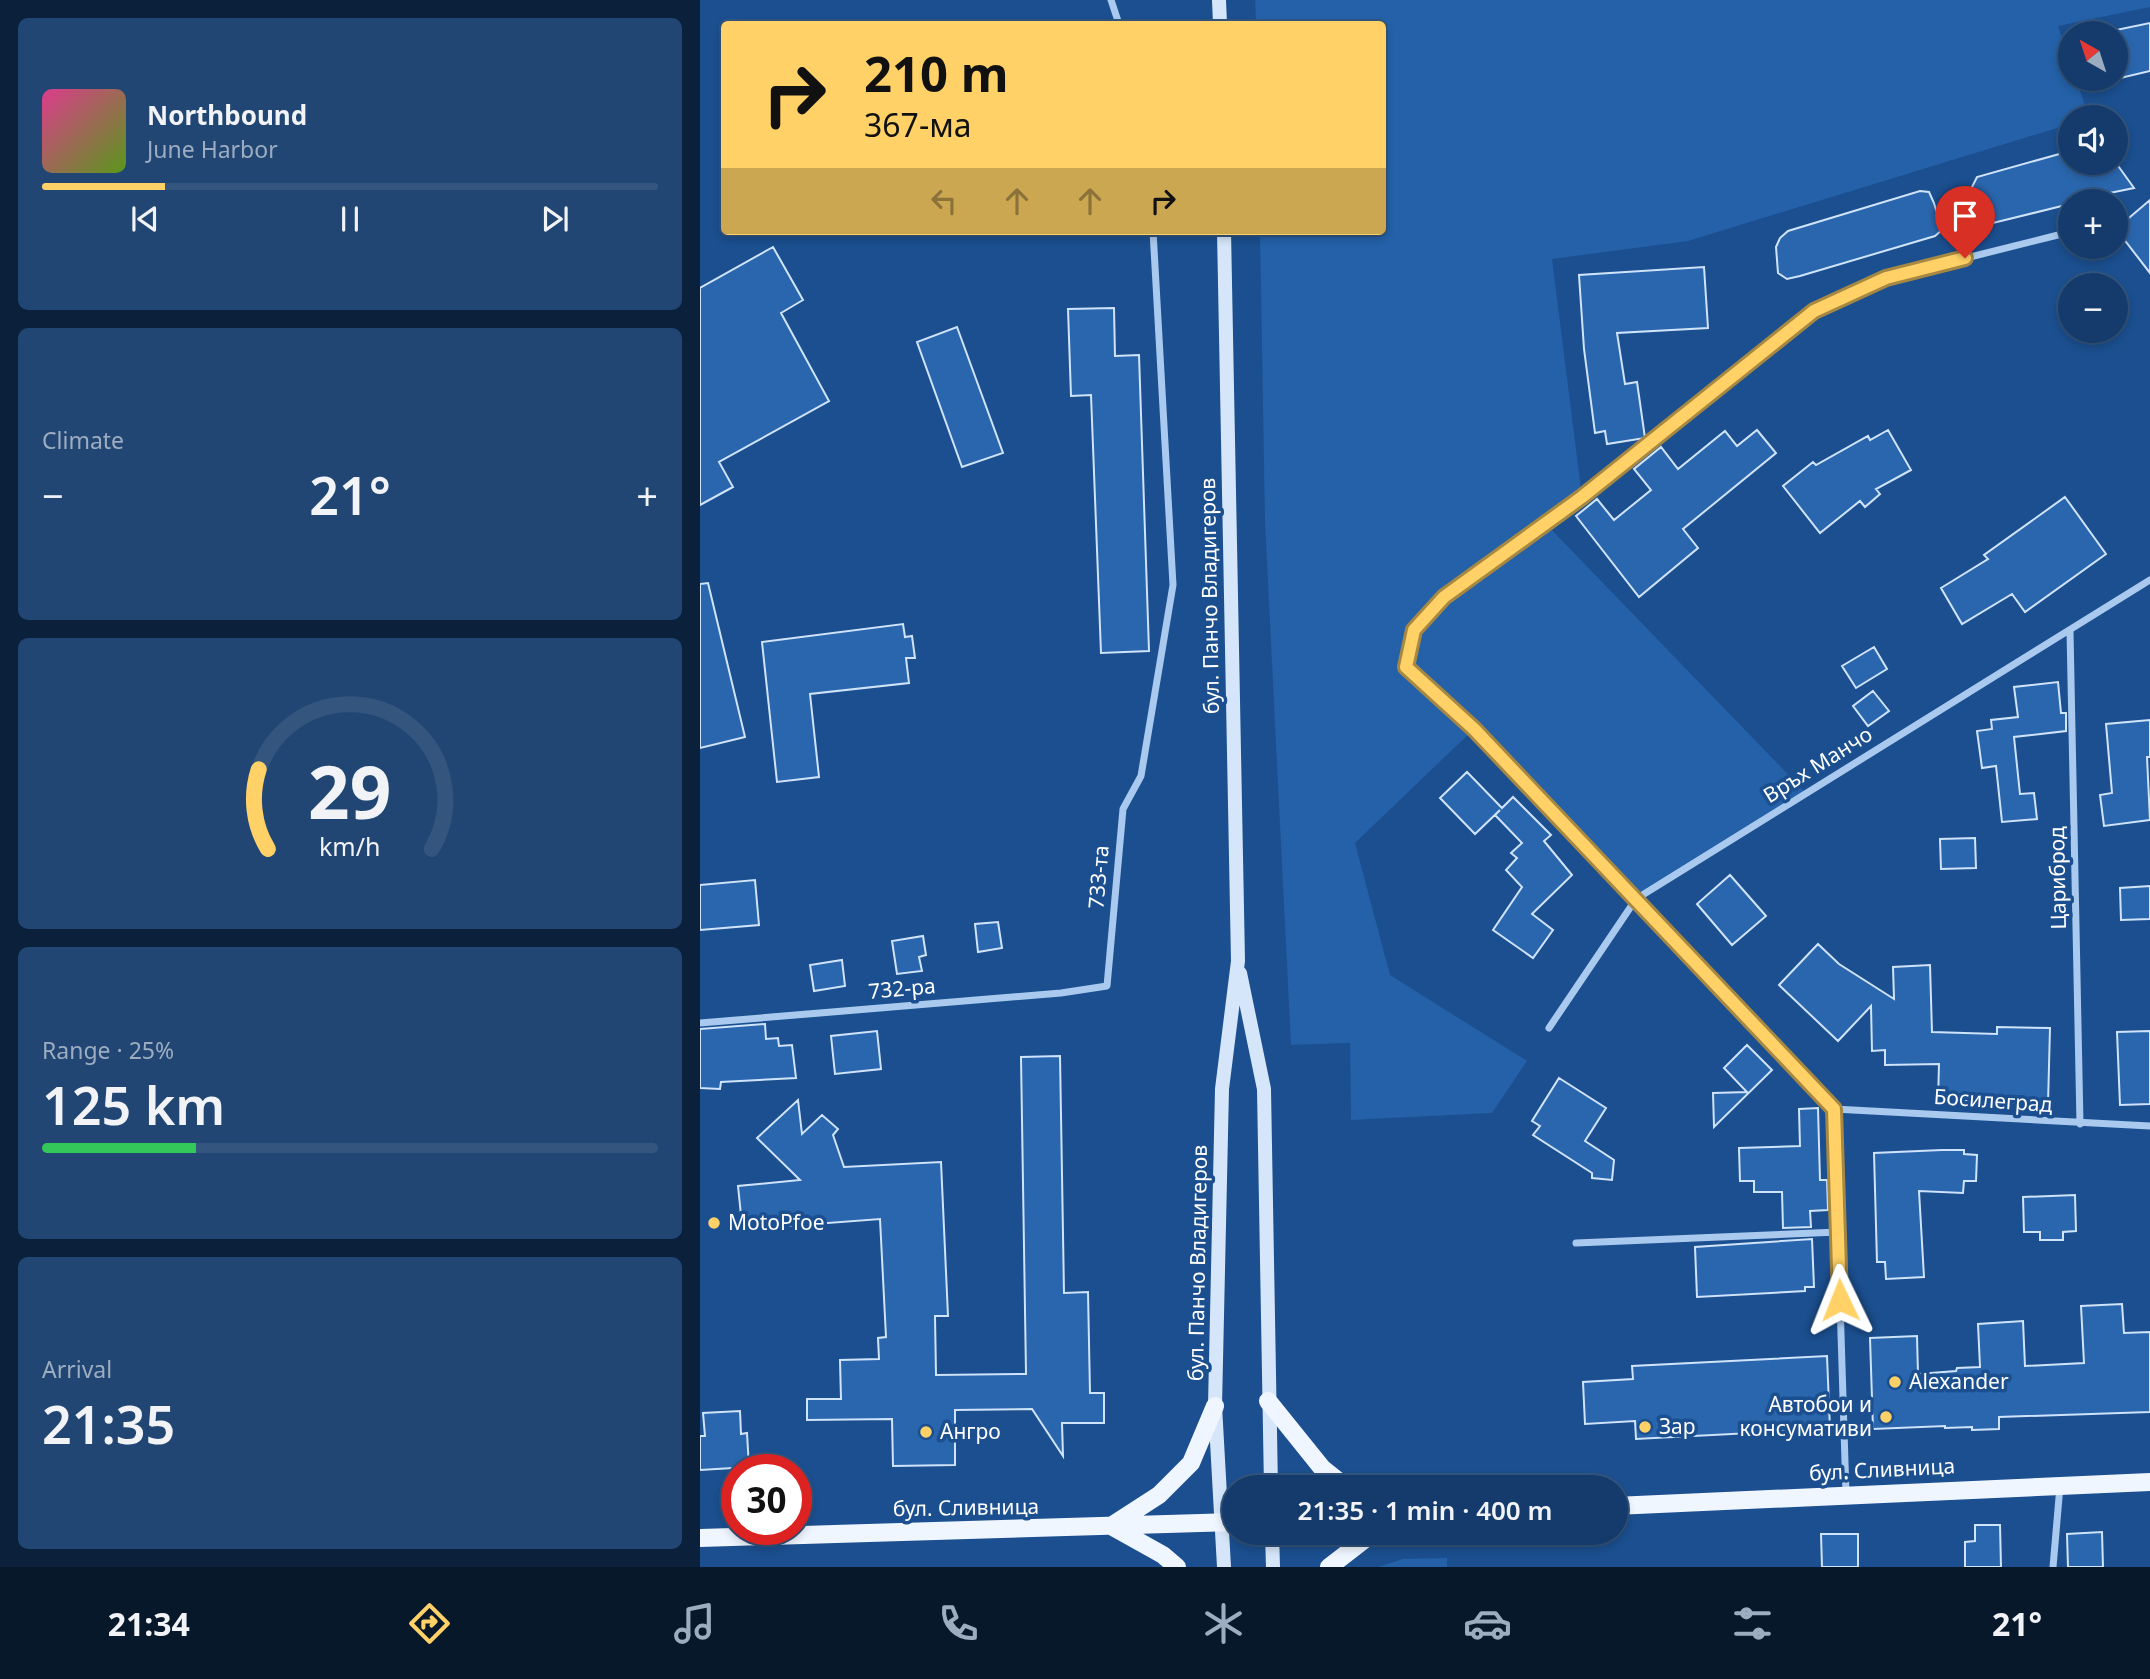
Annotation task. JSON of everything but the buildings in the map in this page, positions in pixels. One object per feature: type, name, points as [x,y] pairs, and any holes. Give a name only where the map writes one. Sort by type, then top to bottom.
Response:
[{"type":"main road","points":[[1268,1401],[1322,1468],[1331,1475]]},
{"type":"main road","points":[[1177,1567],[1163,1555],[1111,1526],[1159,1494],[1191,1462],[1215,1406]]},
{"type":"main road","name":"бул. Сливница","points":[[1628,1505],[2150,1482]]},
{"type":"main road","name":"бул. Сливница","points":[[700,1538],[1222,1523]]},
{"type":"main road","points":[[1329,1567],[1357,1545]]},
{"type":"street","points":[[1111,0],[1118,21]]},
{"type":"street","points":[[1219,0],[1220,21]]},
{"type":"street","name":"733-та","points":[[1107,986],[1123,809],[1141,776],[1173,585],[1153,235]]},
{"type":"street","name":"бул. Панчо Владигеров","points":[[1223,1475],[1215,1406],[1222,1089],[1238,961],[1224,235]]},
{"type":"street","points":[[1846,1495],[1834,1109],[1474,729],[1406,667],[1414,630],[1444,597],[1582,497],[1814,311],[1886,278],[2058,235]]},
{"type":"street","name":"Връх Манчо","points":[[1549,1028],[1636,900],[2150,580]]},
{"type":"street","name":"Цариброд","points":[[2070,631],[2080,1124]]},
{"type":"street","name":"бул. Панчо Владигеров","points":[[1238,961],[1264,1089],[1270,1475]]},
{"type":"street","name":"732-ра","points":[[700,1023],[1061,993],[1107,986]]},
{"type":"street","name":"Босилеград","points":[[1834,1109],[2150,1126]]},
{"type":"street","points":[[1576,1243],[1838,1233]]},
{"type":"street","points":[[2053,1567],[2060,1485]]},
{"type":"street","name":"бул. Панчо Владигеров","points":[[1224,1567],[1226,1545]]},
{"type":"street","points":[[1272,1545],[1273,1567]]},
{"type":"shaded area","points":[[1255,0],[2150,0],[2150,7],[2082,21],[2058,21],[2058,91],[2080,91],[2085,105],[2058,105],[2058,128],[1688,241],[1552,259],[1582,497],[1546,524],[1806,793],[1636,899],[1474,729],[1355,843],[1390,975],[1527,1061],[1492,1113],[1351,1120],[1350,1043],[1291,1045],[1265,522],[1260,235],[1386,235],[1386,21],[1256,21]]},
{"type":"shaded area","points":[[1447,1558],[1447,1567],[1378,1567],[1403,1559]]},
{"type":"place","name":"MotoPfoe","points":[[714,1223]]},
{"type":"place","name":"Alexander","points":[[1895,1382]]},
{"type":"place","name":"Автобои и консумативи","points":[[1886,1417]]},
{"type":"place","name":"Зар","points":[[1645,1427]]},
{"type":"place","name":"Ангро","points":[[926,1432]]},
{"type":"route","points":[[1840,1300],[1834,1109],[1474,729],[1406,667],[1414,630],[1444,597],[1582,497],[1814,311],[1886,278],[1965,258]]}]
